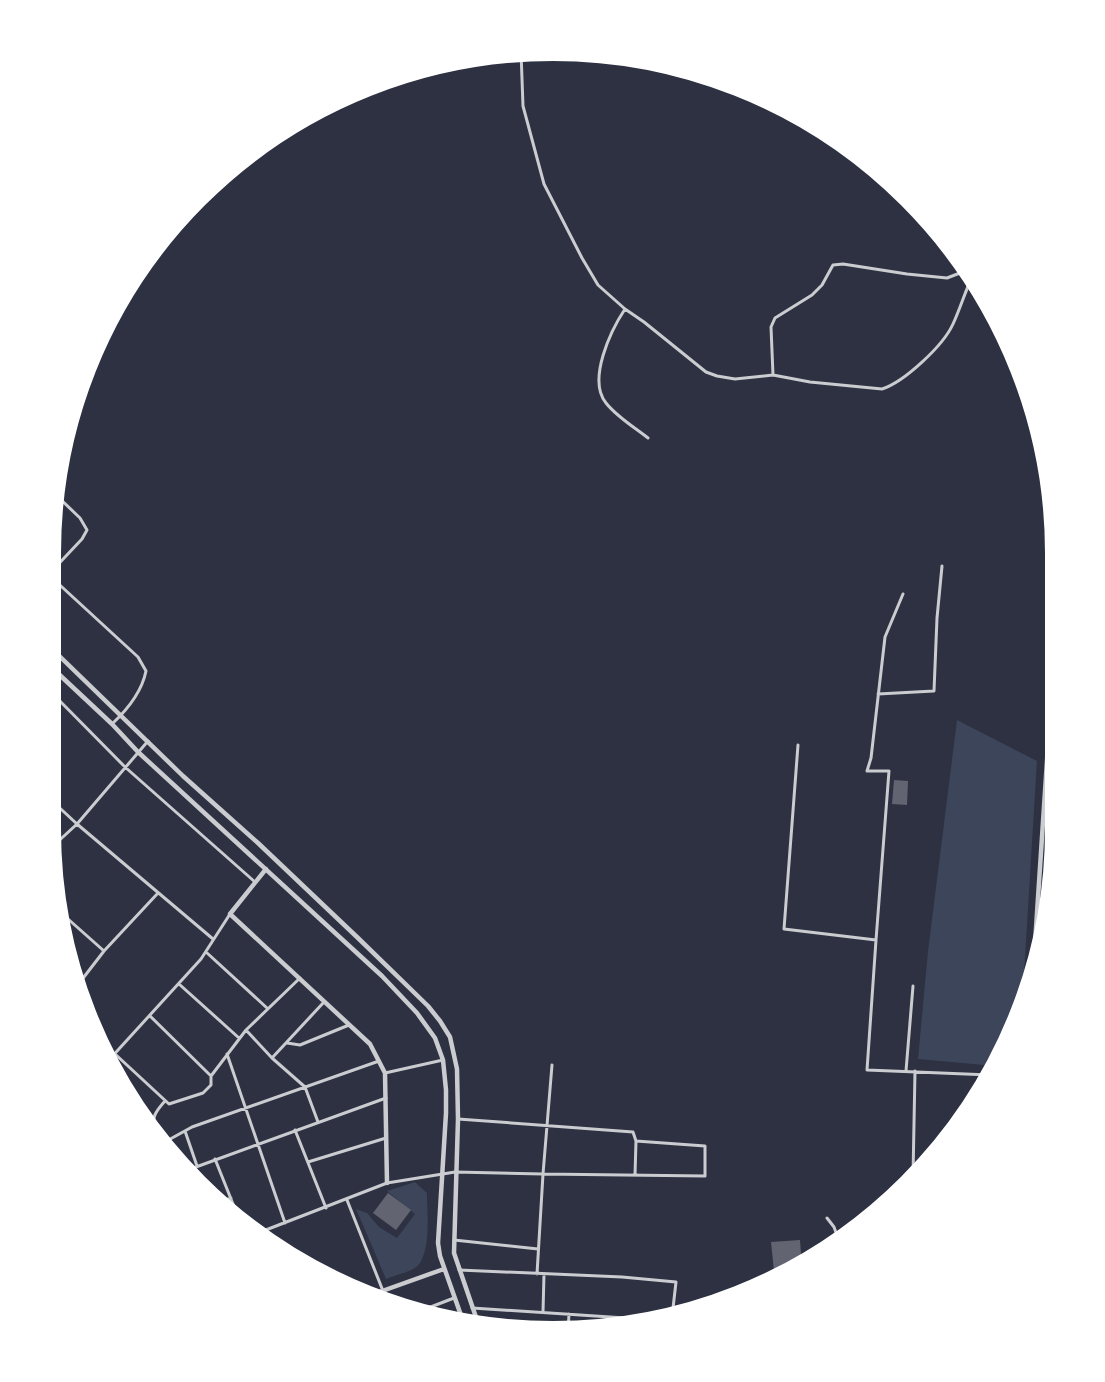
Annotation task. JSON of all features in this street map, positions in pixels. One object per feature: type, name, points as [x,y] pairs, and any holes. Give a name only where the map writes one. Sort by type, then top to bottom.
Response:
[{"type":"street","points":[[521,59],[523,106],[544,184],[598,285],[625,310],[644,322],[706,372],[717,376],[735,378],[773,375],[810,382],[882,389],[891,386],[905,377],[942,340],[952,325],[969,285]]},
{"type":"street","points":[[773,375],[771,327],[775,318],[812,295],[822,285],[832,265],[843,264],[947,278],[961,272]]},
{"type":"street","points":[[625,310],[616,322],[604,354],[599,373],[600,392],[605,402],[618,415],[648,438]]},
{"type":"street","points":[[58,566],[82,539],[87,530],[80,518],[61,500]]},
{"type":"street","points":[[878,694],[934,691],[937,618],[942,566]]},
{"type":"street","points":[[58,582],[138,657],[146,671],[143,684],[121,715],[112,724]]},
{"type":"street","points":[[903,594],[885,637],[871,758],[867,771],[888,771],[867,1070],[982,1075]]},
{"type":"street","points":[[58,655],[183,776],[258,843],[428,1006],[440,1021],[450,1037],[457,1069],[458,1119],[454,1253],[458,1270],[476,1318]]},
{"type":"street","points":[[58,673],[112,724],[138,752],[382,976],[417,1013],[435,1038],[443,1060],[446,1090],[438,1243],[444,1269],[461,1316]]},
{"type":"street","points":[[58,699],[125,767],[255,882]]},
{"type":"street","points":[[58,841],[77,824],[148,742]]},
{"type":"street","points":[[798,745],[784,930],[876,940]]},
{"type":"street","points":[[1035,938],[1048,746]]},
{"type":"street","points":[[58,806],[213,939]]},
{"type":"street","points":[[266,869],[230,914],[201,960],[115,1054],[169,1104],[203,1093],[211,1085],[211,1076],[239,1038],[300,978]]},
{"type":"street","points":[[81,981],[104,952],[158,893]]},
{"type":"street","points":[[230,914],[370,1044],[385,1073],[387,1183]]},
{"type":"street","points":[[65,916],[104,952]]},
{"type":"street","points":[[206,952],[268,1008]]},
{"type":"street","points":[[179,984],[239,1038]]},
{"type":"street","points":[[906,1071],[913,986]]},
{"type":"street","points":[[272,1058],[325,1001]]},
{"type":"street","points":[[150,1016],[211,1076]]},
{"type":"street","points":[[286,1042],[300,1045],[350,1025]]},
{"type":"street","points":[[246,1030],[272,1058],[305,1087],[318,1122]]},
{"type":"street","points":[[227,1053],[285,1224]]},
{"type":"street","points":[[385,1073],[443,1060]]},
{"type":"street","points":[[168,1140],[185,1131],[246,1108],[379,1061]]},
{"type":"street","points":[[537,1274],[546,1126],[552,1065]]},
{"type":"street","points":[[913,1169],[915,1071]]},
{"type":"street","points":[[191,1168],[386,1098]]},
{"type":"street","points":[[153,1122],[154,1114],[165,1101]]},
{"type":"street","points":[[458,1119],[633,1132],[636,1141],[635,1175]]},
{"type":"street","points":[[295,1130],[326,1208]]},
{"type":"street","points":[[185,1131],[197,1166]]},
{"type":"street","points":[[308,1162],[386,1138]]},
{"type":"street","points":[[264,1231],[387,1183],[441,1173],[705,1176],[705,1146],[636,1141]]},
{"type":"street","points":[[215,1159],[236,1210]]},
{"type":"street","points":[[224,1200],[231,1198]]},
{"type":"street","points":[[347,1200],[383,1291]]},
{"type":"street","points":[[827,1218],[837,1235]]},
{"type":"street","points":[[453,1240],[538,1249]]},
{"type":"street","points":[[378,1293],[444,1269]]},
{"type":"street","points":[[458,1270],[622,1277],[676,1282],[673,1310]]},
{"type":"street","points":[[543,1312],[544,1274]]},
{"type":"street","points":[[427,1309],[454,1298]]},
{"type":"street","points":[[472,1308],[629,1318]]},
{"type":"street","points":[[568,1324],[569,1314]]},
{"type":"shaded area","points":[[957,720],[1037,761],[1024,981],[1010,1019],[987,1065],[918,1059],[928,951]]},
{"type":"shaded area","points":[[415,1182],[427,1193],[428,1222],[424,1254],[415,1268],[386,1279],[356,1209],[367,1213],[379,1227],[397,1238],[415,1214],[387,1191]]},
{"type":"building","points":[[894,780],[908,781],[907,805],[892,804]]},
{"type":"building","points":[[388,1193],[411,1210],[396,1230],[373,1213]]},
{"type":"building","points":[[800,1240],[801,1257],[774,1271],[771,1242]]}]
